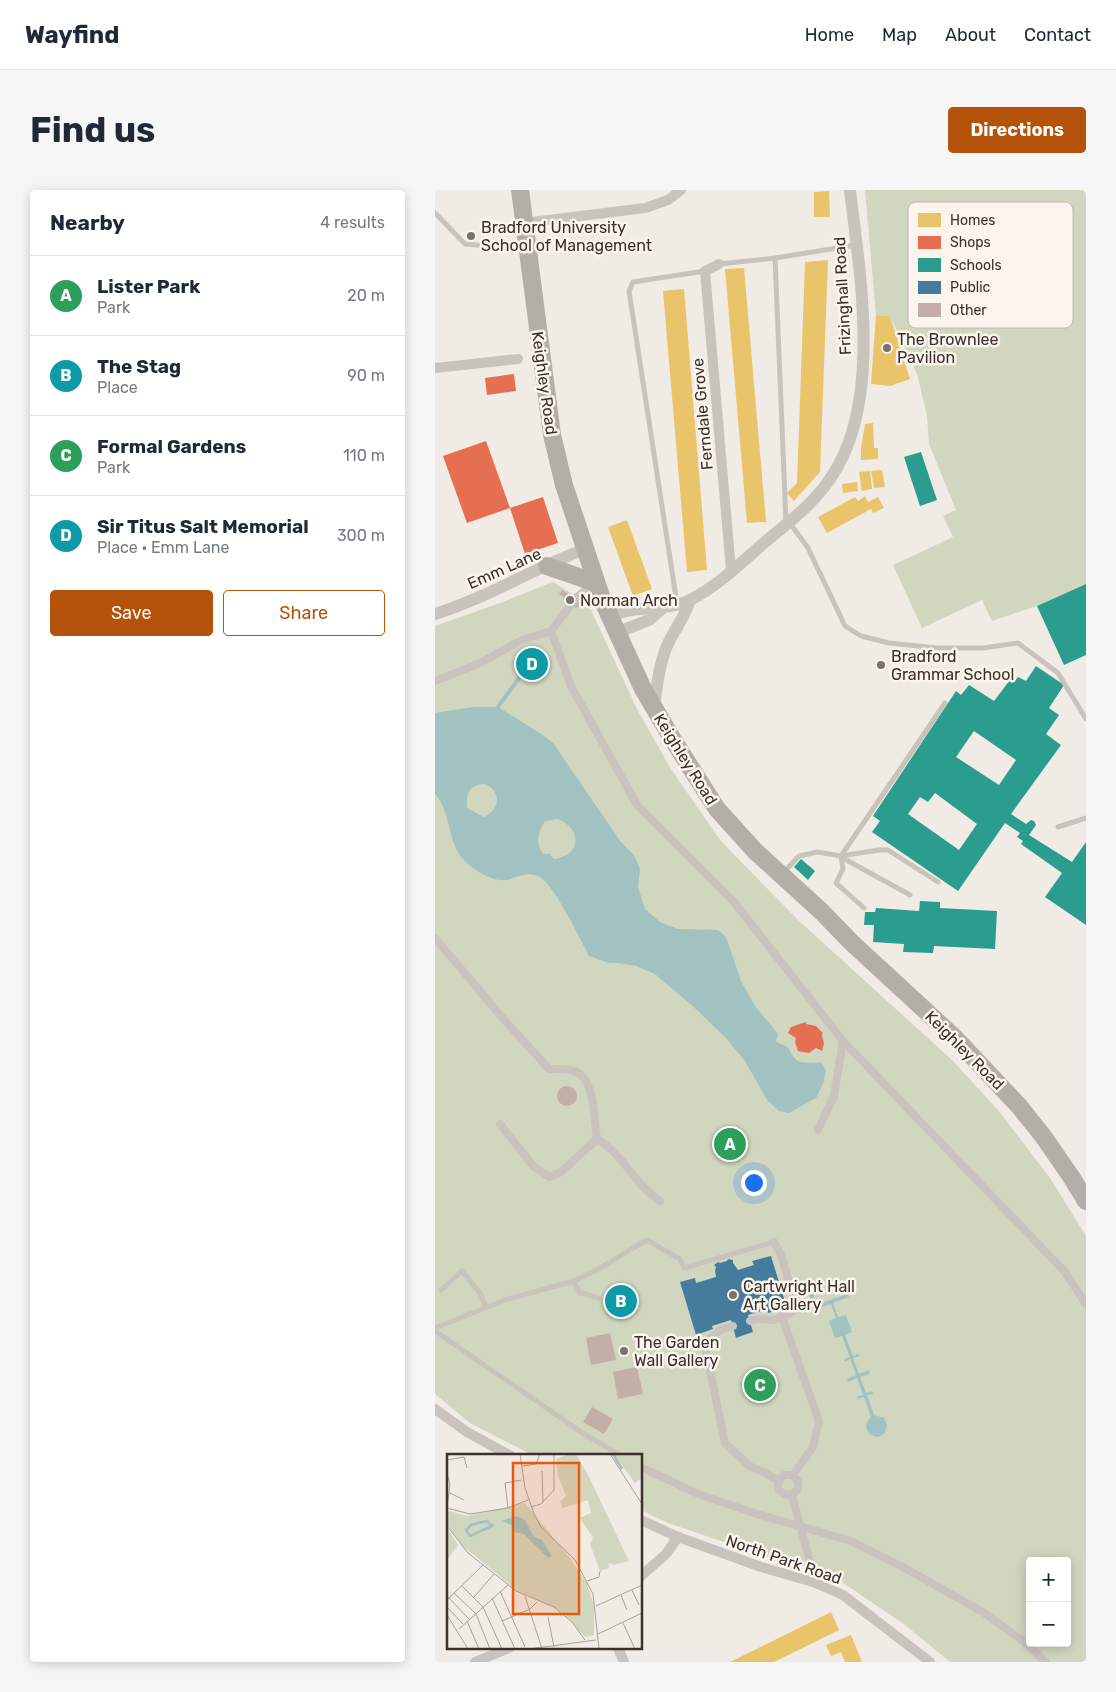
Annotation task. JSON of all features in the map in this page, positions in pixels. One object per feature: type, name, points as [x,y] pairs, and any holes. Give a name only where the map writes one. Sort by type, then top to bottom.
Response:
[{"type":"highway","name":"Keighley Road","points":[[520,190],[552,435],[565,485],[596,583],[609,616],[643,688],[673,740],[717,808],[755,851],[954,1037],[1019,1106],[1043,1136],[1086,1201]]},
{"type":"highway","points":[[547,566],[596,583]]},
{"type":"street","points":[[524,222],[645,208],[668,200],[681,190]]},
{"type":"street","name":"Frizinghall Road","points":[[609,616],[629,610],[677,604],[690,600],[713,586],[787,523],[812,500],[830,479],[843,456],[852,432],[862,376],[863,326],[857,244],[850,190]]},
{"type":"street","points":[[705,271],[719,264]]},
{"type":"street","name":"Ferndale Grove","points":[[705,271],[731,570]]},
{"type":"street","points":[[435,368],[518,359]]},
{"type":"street","name":"Emm Lane","points":[[435,614],[495,591],[585,549]]},
{"type":"street","points":[[435,681],[478,664],[522,640],[551,631],[577,597],[596,583]]},
{"type":"street","points":[[654,707],[663,658],[668,644],[685,616],[690,600]]},
{"type":"street","name":"Frizinghall Road","points":[[617,633],[649,620],[664,607]]},
{"type":"street","points":[[551,631],[571,686],[637,805],[734,902],[843,1041],[1065,1272],[1086,1304]]},
{"type":"street","points":[[435,938],[549,1069],[565,1070],[580,1074],[590,1086],[597,1138],[616,1152],[643,1186],[660,1202]]},
{"type":"street","points":[[818,1130],[834,1096],[843,1041]]},
{"type":"street","points":[[500,1124],[534,1167],[550,1177],[561,1172],[597,1138]]},
{"type":"street","points":[[750,1321],[763,1318],[771,1320],[782,1317],[793,1312],[796,1304],[781,1255],[774,1242]]},
{"type":"street","points":[[782,1317],[819,1421],[813,1447],[793,1475]]},
{"type":"street","points":[[733,1326],[720,1330],[714,1336],[704,1340],[725,1443],[749,1466],[779,1480]]},
{"type":"street","points":[[435,1409],[467,1432],[507,1454]]},
{"type":"street","points":[[643,1468],[699,1494],[757,1514],[851,1541],[901,1566],[983,1612],[1023,1641],[1046,1662]]},
{"type":"street","points":[[792,1495],[784,1494],[778,1488],[779,1480],[785,1475],[793,1475]]},
{"type":"street","points":[[792,1495],[799,1485],[793,1475]]},
{"type":"street","points":[[792,1495],[813,1582]]},
{"type":"street","name":"North Park Road","points":[[643,1521],[678,1537],[761,1567],[813,1582],[843,1595],[930,1662]]},
{"type":"street","points":[[643,1574],[666,1554],[678,1537]]},
{"type":"street","points":[[475,1662],[504,1650]]},
{"type":"street","points":[[619,1650],[623,1662]]},
{"type":"lane","points":[[435,213],[465,244],[527,249]]},
{"type":"lane","points":[[719,264],[775,258],[857,244]]},
{"type":"lane","points":[[775,258],[787,523],[808,548],[845,626],[861,636],[889,643],[928,647],[983,648],[1018,643],[1058,673],[1086,719]]},
{"type":"lane","points":[[677,604],[629,291],[633,282],[705,271]]},
{"type":"lane","points":[[863,908],[836,883],[843,869],[841,856],[945,703]]},
{"type":"lane","points":[[1058,827],[1086,818]]},
{"type":"lane","points":[[781,875],[799,856],[817,852],[841,856],[888,850],[938,882]]},
{"type":"lane","points":[[841,856],[910,894]]},
{"type":"lane","points":[[435,1329],[486,1307],[574,1281],[647,1240],[680,1259],[684,1268],[774,1242]]},
{"type":"lane","points":[[441,1290],[462,1271],[480,1293],[486,1307]]},
{"type":"lane","points":[[574,1281],[579,1292],[598,1298]]},
{"type":"lane","points":[[435,1329],[584,1434],[619,1454]]},
{"type":"green space","points":[[865,190],[1086,190],[1086,584],[1037,606],[992,621],[982,600],[922,628],[893,565],[953,537],[943,516],[956,510],[929,444],[927,415],[917,374],[890,316],[876,315]]},
{"type":"green space","points":[[553,582],[577,597],[591,610],[638,711],[671,769],[720,840],[797,919],[953,1061],[998,1110],[1050,1178],[1086,1236],[1086,1662],[950,1662],[905,1625],[820,1567],[788,1564],[668,1523],[643,1511],[643,1454],[530,1454],[470,1423],[435,1394],[435,626]]},
{"type":"water","points":[[473,707],[498,707],[553,743],[621,842],[634,855],[640,869],[638,887],[645,909],[660,922],[678,929],[718,930],[726,937],[741,981],[755,1006],[778,1034],[776,1042],[788,1047],[791,1054],[798,1061],[822,1063],[826,1071],[823,1084],[816,1098],[789,1113],[779,1111],[767,1100],[745,1061],[726,1038],[655,974],[636,966],[609,963],[589,956],[560,902],[547,883],[541,878],[530,874],[505,880],[490,878],[467,863],[455,845],[444,810],[435,794],[435,713]],"holes":[[[485,784],[495,792],[497,801],[493,810],[484,817],[467,808],[467,803],[468,794],[472,788]],[[558,819],[566,823],[571,829],[575,835],[575,841],[574,847],[570,852],[563,857],[554,859],[550,854],[543,854],[538,838],[545,821]]]},
{"type":"water","points":[[844,1282],[849,1297],[833,1303],[838,1317],[846,1315],[852,1332],[845,1335],[853,1356],[858,1354],[860,1356],[853,1358],[859,1374],[869,1370],[870,1374],[860,1377],[866,1393],[872,1391],[873,1394],[867,1395],[874,1415],[884,1418],[887,1425],[885,1433],[878,1437],[871,1435],[866,1428],[867,1421],[871,1417],[864,1397],[858,1399],[857,1396],[863,1395],[857,1378],[848,1382],[847,1379],[856,1375],[850,1359],[845,1362],[844,1359],[850,1357],[842,1336],[835,1338],[829,1321],[836,1318],[831,1304],[815,1309],[809,1294],[813,1293],[817,1305],[844,1295],[840,1283]]},
{"type":"building: Homes","points":[[829,191],[830,217],[814,217],[814,192]]},
{"type":"building: Homes","points":[[828,260],[820,472],[794,501],[787,493],[797,483],[805,262]]},
{"type":"building: Homes","points":[[744,268],[766,522],[747,523],[725,269]]},
{"type":"building: Homes","points":[[684,289],[707,570],[687,572],[663,291]]},
{"type":"building: Homes","name":"The Brownlee Pavilion","points":[[876,315],[890,316],[910,379],[890,386],[871,384]]},
{"type":"building: Homes","points":[[873,423],[874,448],[878,448],[878,459],[861,460],[865,424]]},
{"type":"building: Homes","points":[[882,470],[885,487],[874,488],[871,471]]},
{"type":"building: Homes","points":[[870,471],[872,489],[862,491],[859,472]]},
{"type":"building: Homes","points":[[857,482],[858,491],[843,493],[842,484]]},
{"type":"building: Homes","points":[[865,496],[868,502],[878,497],[884,508],[873,513],[871,509],[827,533],[818,517],[855,497],[858,501]]},
{"type":"building: Homes","points":[[627,520],[652,589],[633,596],[608,527]]},
{"type":"building: Homes","points":[[831,1612],[839,1630],[774,1662],[730,1662]]},
{"type":"building: Homes","points":[[851,1635],[862,1662],[845,1662],[841,1652],[831,1656],[826,1645]]},
{"type":"building: Shops","points":[[514,374],[516,391],[487,395],[485,378]]},
{"type":"building: Shops","points":[[486,441],[510,508],[467,523],[443,456]]},
{"type":"building: Shops","points":[[543,497],[558,543],[525,554],[510,508]]},
{"type":"building: Shops","points":[[806,1022],[806,1024],[816,1026],[823,1033],[824,1044],[822,1051],[816,1048],[809,1053],[798,1051],[795,1042],[796,1038],[788,1033],[791,1027]]},
{"type":"building: Schools","points":[[921,452],[937,500],[920,506],[904,457]]},
{"type":"building: Schools","points":[[1086,584],[1086,655],[1064,665],[1037,606]]},
{"type":"building: Schools","points":[[1036,666],[1064,685],[1049,708],[1059,715],[1046,734],[1061,745],[1011,814],[1026,824],[1031,820],[1034,821],[1036,825],[1029,835],[1072,862],[1086,842],[1086,925],[1045,897],[1062,873],[1021,844],[1023,841],[1017,837],[1020,833],[1005,823],[958,891],[872,832],[880,821],[873,816],[956,691],[961,695],[969,685],[994,701],[1010,680],[1014,682],[1018,677],[1026,681]],"holes":[[[974,731],[1016,760],[999,785],[956,757]],[[935,793],[977,824],[959,850],[908,814],[920,797],[928,802]]]},
{"type":"building: Schools","points":[[801,859],[815,871],[808,880],[794,867]]},
{"type":"building: Schools","points":[[920,901],[940,902],[940,908],[997,911],[995,949],[934,946],[933,953],[903,952],[904,944],[873,942],[874,925],[864,925],[865,912],[875,912],[876,908],[919,911]]},
{"type":"building: Public","name":"Cartwright Hall Art Gallery","points":[[771,1256],[787,1308],[768,1313],[767,1309],[748,1315],[753,1332],[736,1338],[731,1320],[712,1326],[713,1329],[696,1335],[680,1282],[695,1278],[696,1283],[716,1277],[716,1267],[714,1265],[728,1259],[733,1260],[738,1270],[754,1265],[752,1261]]},
{"type":"building: Other","name":"Norman Arch","points":[[562,590],[581,602],[580,606],[576,608],[563,599],[564,597],[559,594]]},
{"type":"building: Other","points":[[563,1086],[571,1086],[577,1092],[577,1100],[571,1106],[563,1106],[557,1100],[557,1092]]},
{"type":"building: Other","points":[[610,1333],[616,1360],[591,1365],[586,1338]]},
{"type":"building: Other","points":[[637,1367],[643,1394],[618,1399],[613,1372]]},
{"type":"building: Other","points":[[592,1407],[613,1419],[604,1434],[583,1422]]},
{"type":"waterway","points":[[498,707],[519,678]]},
{"type":"place","name":"Bradford University School of Management","points":[[471,236]]},
{"type":"place","name":"The Brownlee Pavilion","points":[[887,348]]},
{"type":"place","name":"Norman Arch","points":[[570,600]]},
{"type":"place","name":"Sir Titus Salt Memorial","points":[[532,664]]},
{"type":"place","name":"Bradford Grammar School","points":[[881,665]]},
{"type":"place","name":"Lister Park","points":[[730,1144]]},
{"type":"place","name":"Cartwright Hall Art Gallery","points":[[733,1295]]},
{"type":"place","name":"The Stag","points":[[621,1301]]},
{"type":"place","name":"The Garden Wall Gallery","points":[[624,1351]]},
{"type":"place","name":"Formal Gardens","points":[[760,1385]]}]
